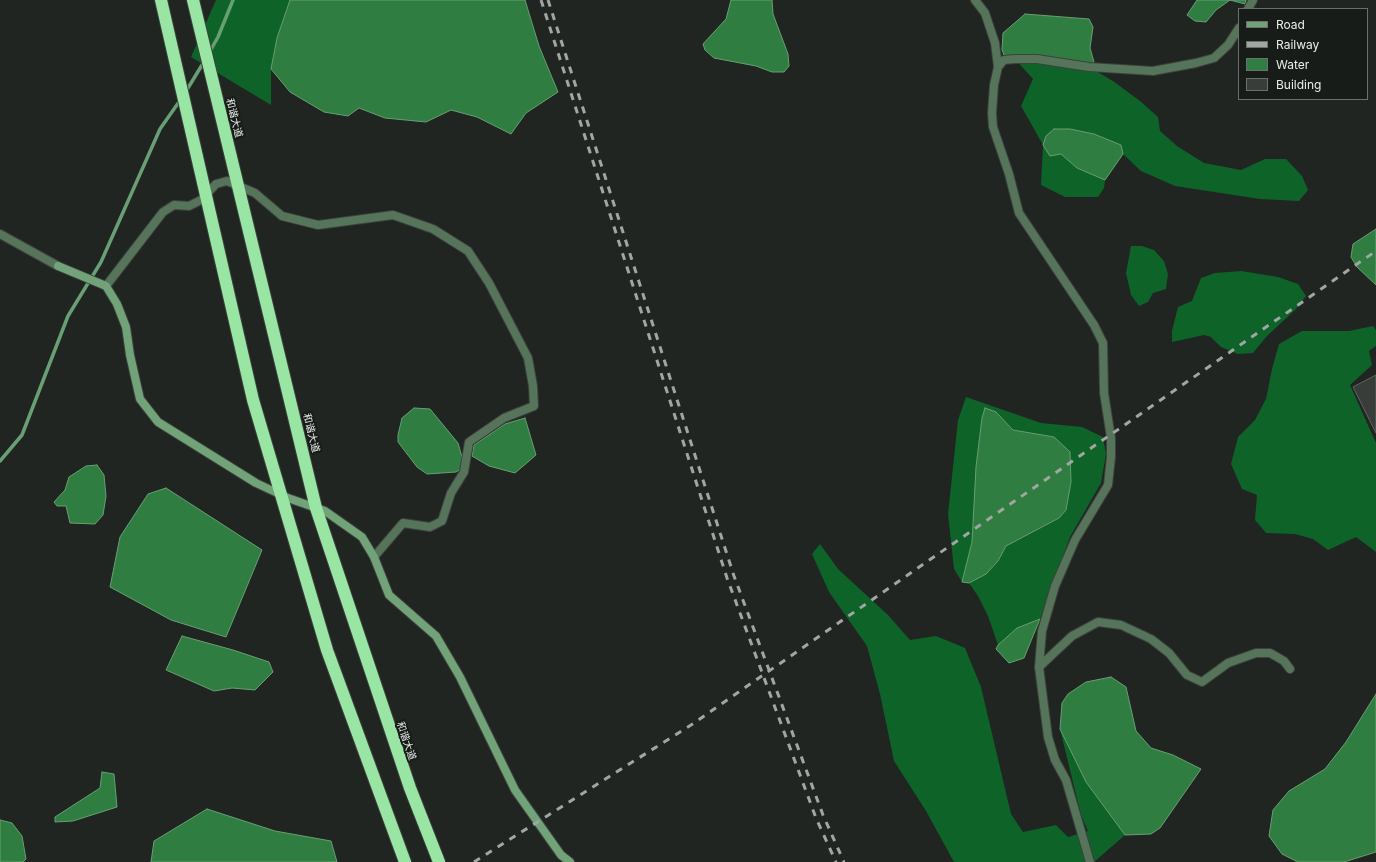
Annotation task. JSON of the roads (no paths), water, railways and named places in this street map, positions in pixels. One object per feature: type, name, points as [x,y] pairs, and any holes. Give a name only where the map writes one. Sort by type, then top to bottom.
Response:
[{"type":"highway","points":[[161,0],[253,400],[327,650],[405,862]]},
{"type":"highway","name":"和谐大道","points":[[193,0],[316,508],[407,781],[439,862]]},
{"type":"street","points":[[975,0],[985,13],[995,43],[998,67],[994,85],[992,113],[993,127],[1009,174],[1019,214],[1094,325],[1103,343],[1104,393],[1111,438],[1111,457],[1108,485],[1075,540],[1055,586],[1042,631],[1039,666],[1048,737],[1054,760],[1066,780],[1090,862]]},
{"type":"street","points":[[998,67],[1004,60],[1037,59],[1109,69],[1153,71],[1177,68],[1214,58],[1228,45],[1238,30]]},
{"type":"street","points":[[106,286],[163,212],[174,205],[189,206],[201,200],[216,184],[227,181],[255,193],[282,216],[318,225],[392,216],[433,229],[468,251],[489,283],[528,358],[533,386],[534,406],[504,418],[469,442],[464,472],[450,493],[442,521],[430,527],[403,523],[374,557]]},
{"type":"street","points":[[0,234],[58,266],[106,286],[117,304],[126,327],[130,355],[140,400],[158,422],[256,483],[288,498],[325,511],[362,537],[374,557],[389,595],[436,636],[460,677],[515,790],[561,855],[570,862]]},
{"type":"street","points":[[1039,666],[1072,636],[1098,622],[1121,624],[1151,639],[1169,654],[1187,675],[1202,682],[1228,663],[1256,653],[1270,653],[1284,661],[1290,669]]},
{"type":"water","points":[[290,0],[525,0],[539,46],[558,92],[526,113],[511,134],[477,117],[451,110],[426,122],[385,118],[359,108],[348,116],[324,112],[290,92],[271,69],[277,38]]},
{"type":"water","points":[[731,0],[772,0],[773,14],[788,54],[789,66],[784,72],[772,72],[756,66],[714,58],[705,50],[703,44],[726,19]]},
{"type":"water","points":[[1197,0],[1230,0],[1216,10],[1206,22],[1195,21],[1187,15]]},
{"type":"water","points":[[1230,0],[1246,0],[1245,4]]},
{"type":"water","points":[[1025,14],[1089,19],[1093,27],[1090,48],[1094,62],[1089,67],[1015,59],[1004,55],[1002,50],[1003,33]]},
{"type":"water","points":[[1054,129],[1070,129],[1094,134],[1121,145],[1123,154],[1105,180],[1077,168],[1061,154],[1050,156],[1043,145],[1046,136]]},
{"type":"water","points":[[1376,229],[1376,285],[1357,267],[1351,257],[1353,244]]},
{"type":"water","points":[[414,408],[430,409],[458,443],[462,457],[461,469],[456,472],[427,474],[417,467],[398,442],[402,418]]},
{"type":"water","points":[[985,408],[996,412],[1013,430],[1054,437],[1070,452],[1071,482],[1066,510],[1059,518],[1006,546],[998,561],[986,574],[969,583],[962,582],[972,542],[976,467],[982,418]]},
{"type":"water","points":[[525,418],[536,455],[515,473],[489,466],[472,456],[474,445],[505,424]]},
{"type":"water","points":[[97,465],[104,475],[106,496],[103,515],[95,524],[70,523],[66,506],[57,506],[54,502],[65,490],[69,477],[86,466]]},
{"type":"water","points":[[166,488],[262,550],[226,637],[171,620],[110,587],[120,537],[148,494]]},
{"type":"water","points":[[1040,619],[1024,658],[1009,663],[996,649],[998,645],[1017,628]]},
{"type":"water","points":[[182,636],[269,662],[273,672],[255,690],[232,688],[214,691],[166,670]]},
{"type":"water","points":[[1111,677],[1126,687],[1136,731],[1151,748],[1173,755],[1201,769],[1160,828],[1151,834],[1125,835],[1086,782],[1060,729],[1062,703],[1068,694],[1086,682]]},
{"type":"water","points":[[1376,694],[1376,852],[1344,862],[1298,862],[1282,854],[1269,836],[1273,810],[1289,791],[1325,769],[1346,742]]},
{"type":"water","points":[[102,772],[114,774],[117,807],[73,821],[55,822],[55,817],[100,788]]},
{"type":"water","points":[[207,809],[275,831],[331,841],[337,862],[151,862],[154,841]]},
{"type":"water","points":[[0,820],[12,823],[22,836],[26,859],[23,862],[0,862]]},
{"type":"waterway","points":[[209,53],[218,37],[233,0]]},
{"type":"waterway","points":[[185,93],[205,60]]},
{"type":"waterway","points":[[0,461],[22,435],[68,316],[101,262],[160,129],[181,99]]},
{"type":"railway","points":[[541,0],[727,578],[816,818],[836,862]]},
{"type":"railway","points":[[548,0],[734,576],[823,815],[844,862]]},
{"type":"railway","points":[[474,862],[691,725],[1376,251]]}]
